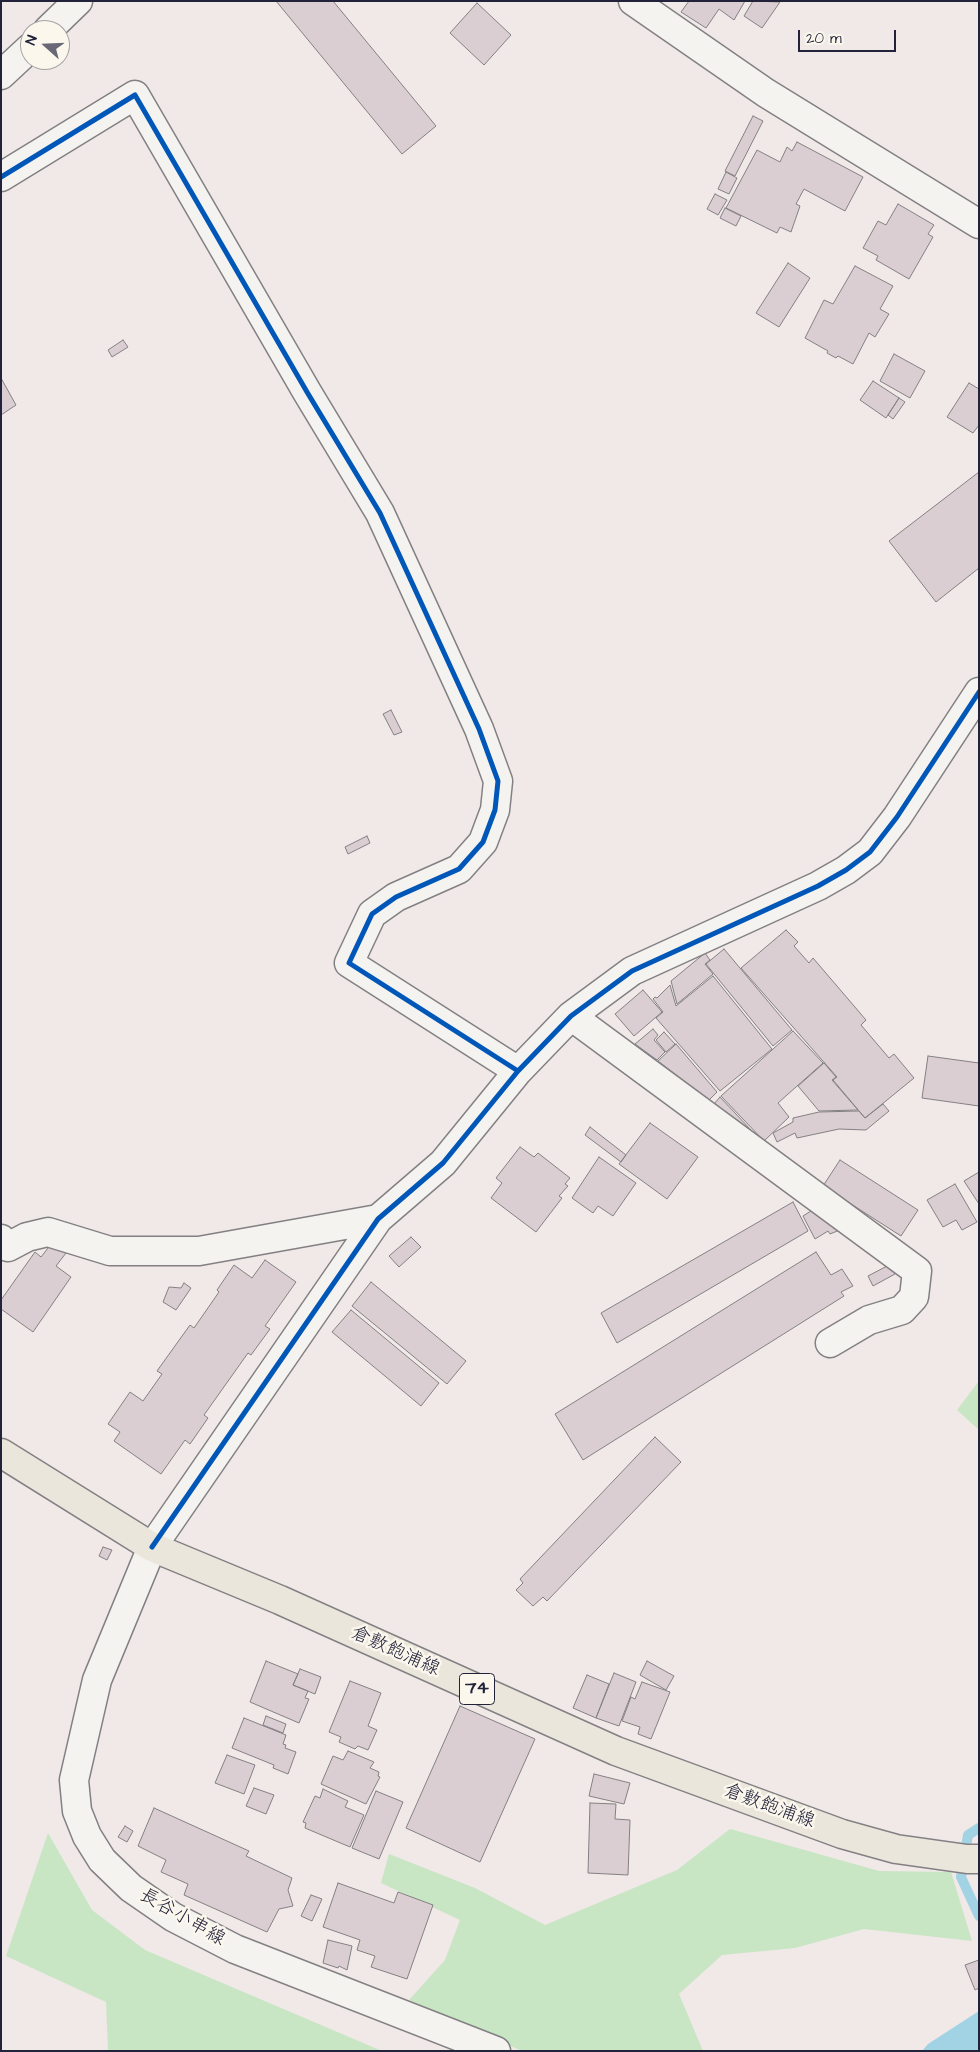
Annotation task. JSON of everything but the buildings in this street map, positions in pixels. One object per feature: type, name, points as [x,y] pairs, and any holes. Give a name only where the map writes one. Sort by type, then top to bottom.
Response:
[{"type":"main road","name":"倉敷飽浦線","points":[[1,1453],[152,1547],[280,1600],[616,1751],[842,1834],[896,1848],[967,1859],[979,1859]]},
{"type":"street","points":[[58,20],[78,1]]},
{"type":"street","points":[[633,1],[766,93],[979,224]]},
{"type":"street","points":[[1,75],[20,57]]},
{"type":"street","points":[[1,177],[135,95],[307,392],[380,513],[479,729],[498,781],[495,810],[483,842],[459,869],[396,897],[372,914],[349,963],[518,1071]]},
{"type":"street","points":[[3,1248],[26,1237],[48,1232],[110,1251],[199,1251],[378,1219],[443,1164],[518,1071],[571,1016],[632,971],[818,886],[846,870],[870,852],[897,818],[979,692]]},
{"type":"street","points":[[571,1016],[917,1271],[914,1297],[902,1310],[869,1320],[830,1344]]},
{"type":"street","name":"長谷小串線","points":[[378,1219],[152,1547],[97,1680],[74,1780],[77,1811],[87,1836],[102,1860],[131,1888],[173,1917],[235,1949],[496,2051]]},
{"type":"green space","points":[[979,1381],[979,1430],[957,1410]]},
{"type":"green space","points":[[730,1829],[879,1871],[951,1872],[972,1941],[864,1929],[795,1948],[722,1955],[679,1994],[703,2051],[522,2051],[409,2000],[445,1960],[460,1920],[381,1883],[389,1854],[475,1888],[545,1925],[677,1870]]},
{"type":"green space","points":[[48,1833],[92,1910],[145,1950],[382,2051],[108,2051],[106,2002],[6,1956]]},
{"type":"water","points":[[979,2011],[979,2051],[922,2051],[928,2044]]},
{"type":"waterway","points":[[979,1828],[968,1835],[961,1877],[979,1916]]},
{"type":"cycle path","points":[[1,177],[135,95],[307,392],[380,513],[479,729],[498,781],[495,810],[483,842],[459,869],[396,897],[372,914],[349,963],[518,1071]]},
{"type":"cycle path","points":[[152,1547],[378,1219],[443,1163],[518,1071],[571,1016],[632,971],[818,886],[846,870],[870,852],[897,817],[979,692]]}]
